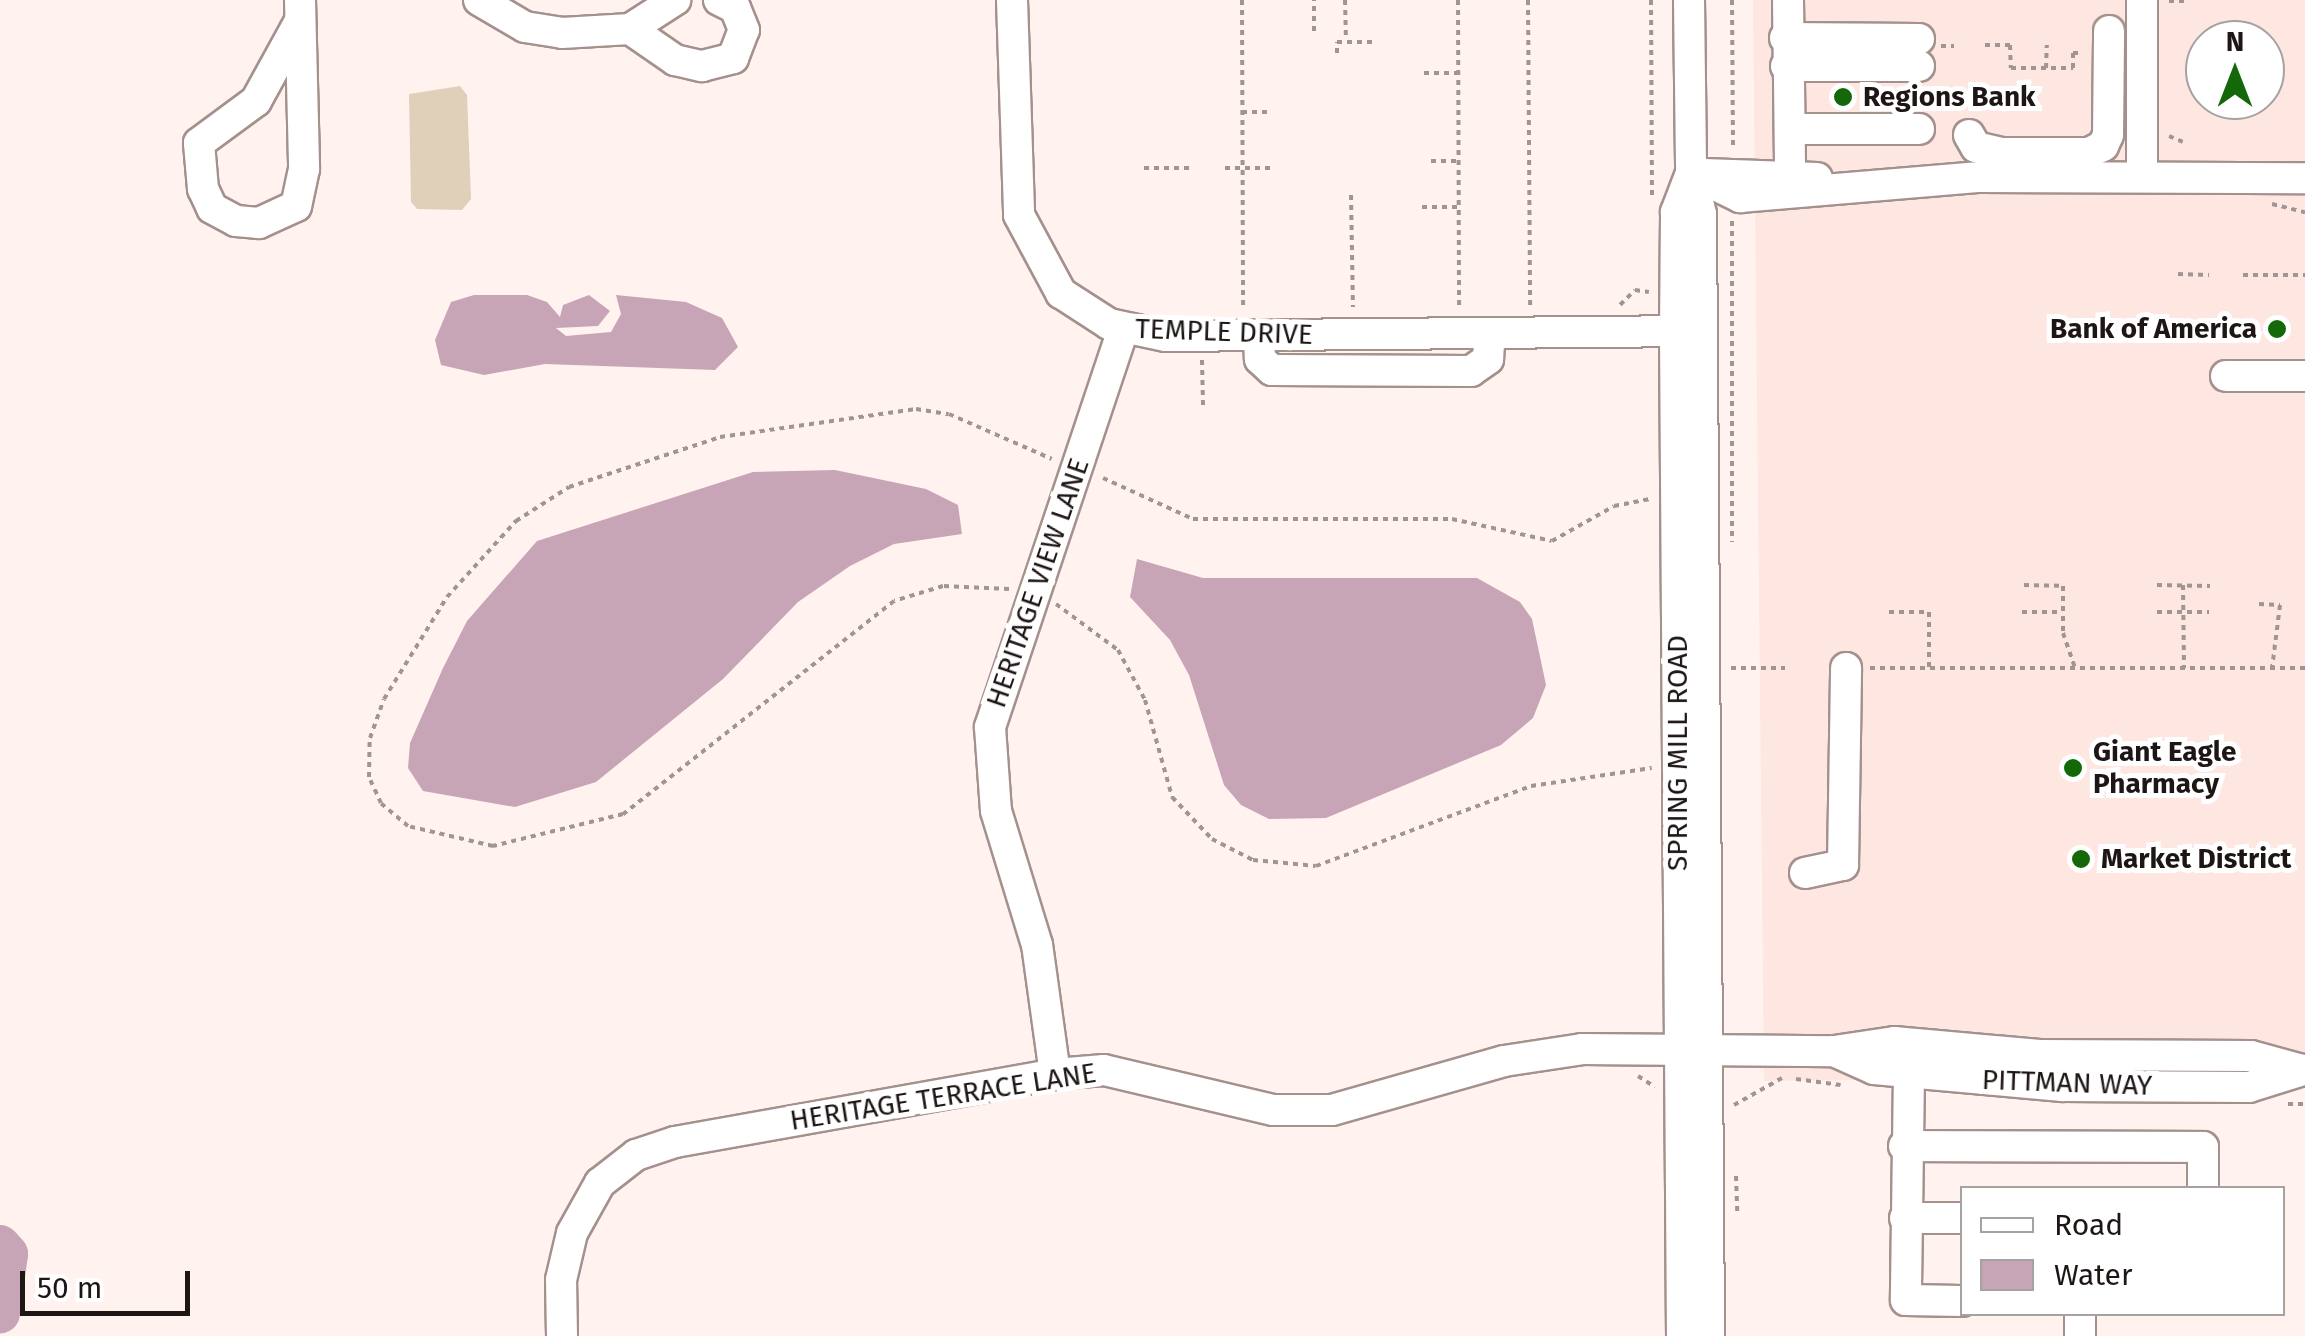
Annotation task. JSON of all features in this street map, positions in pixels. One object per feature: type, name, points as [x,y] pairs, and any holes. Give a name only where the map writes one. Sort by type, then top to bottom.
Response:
[{"type":"street","points":[[478,0],[525,27],[562,33],[630,29],[675,0]]},
{"type":"street","points":[[630,29],[675,60],[702,66],[733,58],[744,30],[735,8],[720,0]]},
{"type":"street","name":"TEMPLE DRIVE","points":[[1012,0],[1019,215],[1061,293],[1123,330],[1259,335],[1688,331]]},
{"type":"street","name":"SPRING MILL ROAD","points":[[1682,1336],[1693,1048],[1688,331],[1676,212],[1690,174],[1690,0]]},
{"type":"street","points":[[1788,0],[1785,52],[1790,176]]},
{"type":"street","points":[[2142,177],[2153,1]]},
{"type":"street","points":[[300,11],[304,169],[296,206],[259,223],[236,221],[212,208],[202,188],[199,143],[256,101],[300,11]]},
{"type":"street","points":[[1969,135],[1976,147],[2004,152],[2088,152],[2102,146],[2108,135],[2109,31]]},
{"type":"street","points":[[1785,52],[1919,53]]},
{"type":"street","points":[[1790,130],[1918,129]]},
{"type":"street","points":[[1690,174],[1790,176],[1875,186]]},
{"type":"street","points":[[1690,174],[1740,197],[1980,177],[2305,178]]},
{"type":"street","name":"HERITAGE VIEW LANE","points":[[1055,1074],[1036,945],[990,775],[990,727],[1019,598],[1065,458],[1123,330]]},
{"type":"street","points":[[2305,358],[2226,367],[2305,376]]},
{"type":"street","points":[[1804,872],[1844,864],[1850,668]]},
{"type":"street","name":"PITTMAN WAY","points":[[1693,1048],[1834,1051],[1894,1042],[2039,1055],[2251,1056],[2304,1070]]},
{"type":"street","name":"SPRING MILL ROAD","points":[[1693,1048],[1709,1336]]},
{"type":"street","name":"HERITAGE TERRACE LANE","points":[[562,1336],[561,1280],[572,1233],[600,1183],[636,1155],[675,1142],[1055,1074],[1104,1070],[1273,1110],[1332,1110],[1529,1055],[1693,1048]]},
{"type":"street","name":"PITTMAN WAY","points":[[1834,1051],[1874,1069],[2062,1086],[2249,1087],[2304,1070]]},
{"type":"street","points":[[1909,1073],[1904,1146],[1906,1300],[1960,1301]]},
{"type":"street","points":[[1904,1146],[2203,1147],[2203,1186]]},
{"type":"street","points":[[1905,1218],[1960,1218]]},
{"type":"path","points":[[1224,313],[1243,313],[1242,0]]},
{"type":"path","points":[[1314,0],[1314,31]]},
{"type":"path","points":[[1345,0],[1346,42]]},
{"type":"path","points":[[1458,0],[1459,311],[1466,311]]},
{"type":"path","points":[[1528,0],[1530,311]]},
{"type":"path","points":[[1732,0],[1732,149]]},
{"type":"path","points":[[2153,1],[2186,2]]},
{"type":"path","points":[[1337,52],[1338,42],[1374,42]]},
{"type":"path","points":[[2046,68],[2047,44]]},
{"type":"path","points":[[1984,45],[2010,45],[2011,68],[2074,68],[2074,53],[2087,53]]},
{"type":"path","points":[[1424,73],[1458,73]]},
{"type":"path","points":[[1242,112],[1270,112]]},
{"type":"path","points":[[1431,160],[1459,160]]},
{"type":"path","points":[[1144,168],[1194,168]]},
{"type":"path","points":[[1224,168],[1271,168]]},
{"type":"path","points":[[1352,196],[1352,312],[1370,312]]},
{"type":"path","points":[[1422,207],[1459,207]]},
{"type":"path","points":[[2178,274],[2209,274]]},
{"type":"path","points":[[2243,275],[2305,275]]},
{"type":"path","points":[[1202,350],[1203,404]]},
{"type":"path","points":[[1651,499],[1614,506],[1552,541],[1452,519],[1194,519],[1065,458],[949,414],[896,411],[720,437],[668,451],[569,487],[516,520],[467,570],[384,699],[368,748],[374,790],[408,826],[493,846],[623,814],[894,601],[958,584],[1019,598],[1083,620],[1118,650],[1145,700],[1172,797],[1212,839],[1253,860],[1316,866],[1531,786],[1652,768]]},
{"type":"path","points":[[2180,583],[2184,668]]},
{"type":"path","points":[[2024,585],[2063,586],[2063,612],[2075,668]]},
{"type":"path","points":[[2156,585],[2210,586]]},
{"type":"path","points":[[2259,604],[2280,605],[2272,668]]},
{"type":"path","points":[[1888,612],[1929,612],[1930,668]]},
{"type":"path","points":[[2022,612],[2063,612]]},
{"type":"path","points":[[2157,612],[2209,612]]},
{"type":"path","points":[[1731,668],[1785,668]]},
{"type":"path","points":[[1850,668],[2305,668]]},
{"type":"path","points":[[1629,1071],[1655,1087]]},
{"type":"path","points":[[1734,1105],[1782,1078],[1848,1086]]},
{"type":"shaded area","points":[[1753,0],[2305,0],[2305,1076],[1764,1081]]},
{"type":"shaded area","points":[[460,86],[467,95],[471,199],[462,210],[417,209],[411,202],[409,94]]},
{"type":"water","points":[[474,295],[527,295],[547,302],[560,317],[563,305],[589,295],[610,311],[598,326],[556,328],[566,336],[611,332],[621,314],[616,295],[686,302],[722,318],[738,347],[715,370],[545,364],[484,375],[441,365],[435,340],[451,302]]},
{"type":"water","points":[[835,470],[926,489],[958,505],[962,534],[894,544],[850,566],[798,602],[723,679],[596,782],[515,807],[423,791],[408,768],[410,743],[443,668],[467,621],[537,541],[753,472]]},
{"type":"water","points":[[1137,559],[1203,578],[1477,578],[1520,602],[1532,619],[1546,685],[1533,718],[1501,745],[1326,818],[1269,819],[1241,805],[1224,785],[1189,675],[1170,640],[1130,597]]},
{"type":"waterway","points":[[0,1245],[8,1254],[0,1313]]},
{"type":"place","name":"Regions Bank","points":[[1843,97]]},
{"type":"place","name":"Bank of America","points":[[2277,329]]},
{"type":"place","name":"Giant Eagle Pharmacy","points":[[2073,768]]},
{"type":"place","name":"Market District","points":[[2081,859]]}]
